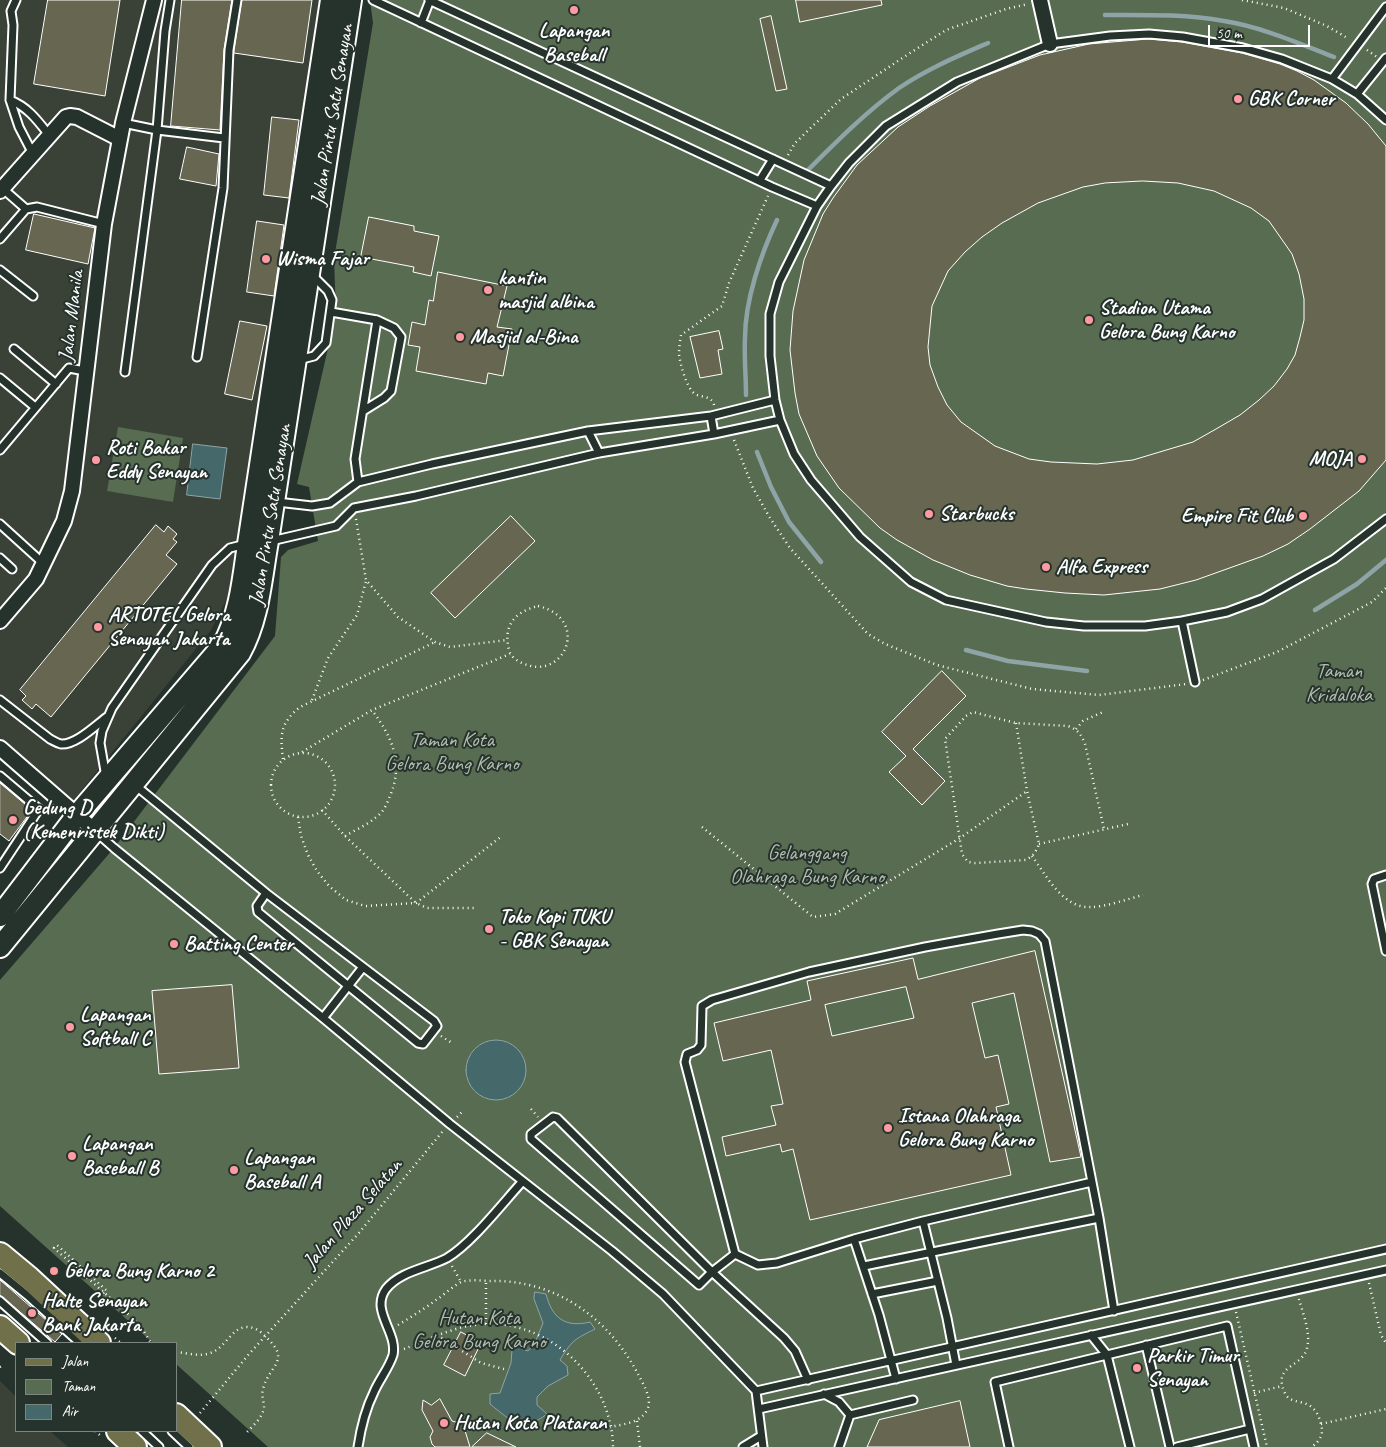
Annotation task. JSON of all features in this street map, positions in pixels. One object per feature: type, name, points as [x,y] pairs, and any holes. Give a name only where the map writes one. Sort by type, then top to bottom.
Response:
[{"type":"main road","name":"Jalan Pintu Satu Senayan","points":[[4,913],[94,830],[240,653],[249,636],[254,619],[258,542],[331,0]]},
{"type":"main road","name":"Jalan Pintu Satu Senayan","points":[[264,500],[295,361],[351,0]]},
{"type":"main road","name":"Jalan Pintu Satu Senayan","points":[[0,947],[4,913],[77,815],[223,645],[231,630],[258,542]]},
{"type":"main road","points":[[0,1254],[29,1278],[98,1342]]},
{"type":"main road","points":[[0,1327],[17,1342]]},
{"type":"main road","points":[[181,1430],[210,1447]]},
{"type":"street","name":"Jalan Manila","points":[[0,621],[36,580],[64,521],[72,491],[104,224],[123,123],[154,0]]},
{"type":"street","points":[[1040,1],[1050,44]]},
{"type":"street","points":[[1,189],[66,117],[77,117],[120,139]]},
{"type":"street","points":[[0,748],[94,830]]},
{"type":"lane","points":[[16,0],[11,11],[13,25],[10,100],[19,127],[33,154]]},
{"type":"lane","points":[[124,372],[158,130],[165,31],[170,0]]},
{"type":"lane","points":[[197,357],[223,188],[229,50],[238,0]]},
{"type":"lane","points":[[373,0],[772,187],[817,206]]},
{"type":"lane","points":[[421,23],[429,0],[830,186]]},
{"type":"lane","points":[[1332,79],[1386,7]]},
{"type":"lane","points":[[1386,120],[1357,94],[1332,79],[1282,58],[1243,48],[1183,37],[1150,34],[1110,36],[1050,44],[957,82],[886,126],[830,186],[817,206],[779,282],[770,314],[770,356],[775,400],[780,420],[794,454],[811,480],[860,537],[911,582],[946,600],[1046,622],[1084,626],[1145,626],[1182,622],[1227,612],[1262,599],[1334,559],[1386,519]]},
{"type":"lane","points":[[1357,94],[1385,59]]},
{"type":"lane","points":[[10,100],[18,103],[34,115],[50,135]]},
{"type":"lane","points":[[123,123],[158,130],[224,138]]},
{"type":"lane","points":[[760,180],[773,160]]},
{"type":"lane","points":[[1,189],[26,209]]},
{"type":"lane","points":[[0,239],[3,230],[26,209],[37,207],[104,224]]},
{"type":"lane","points":[[0,270],[33,296]]},
{"type":"lane","points":[[295,361],[314,356],[326,343],[331,312],[332,300],[328,291],[309,272]]},
{"type":"lane","points":[[331,312],[377,320],[394,328],[401,337],[391,391],[384,398],[363,411]]},
{"type":"lane","points":[[358,482],[355,459],[377,320]]},
{"type":"lane","points":[[14,349],[56,384]]},
{"type":"lane","points":[[0,450],[69,368],[86,371]]},
{"type":"lane","points":[[0,378],[35,407]]},
{"type":"lane","points":[[264,500],[312,506],[330,503],[358,482],[588,431],[711,416],[775,400]]},
{"type":"lane","points":[[711,416],[714,434]]},
{"type":"lane","points":[[106,780],[100,743],[102,731],[117,700],[212,565],[230,548],[336,526],[354,508],[416,496],[599,454],[714,434],[780,420]]},
{"type":"lane","points":[[588,431],[599,454]]},
{"type":"lane","points":[[0,524],[44,564]]},
{"type":"lane","points":[[0,558],[12,569]]},
{"type":"lane","points":[[1182,622],[1195,682]]},
{"type":"lane","points":[[0,700],[59,744],[67,744],[81,737],[109,715]]},
{"type":"lane","points":[[0,776],[39,809],[0,868]]},
{"type":"lane","points":[[133,783],[266,892],[434,1021],[437,1026],[423,1044],[418,1044],[349,985],[258,912],[257,906],[266,892]]},
{"type":"lane","points":[[94,830],[450,1124],[612,1251],[663,1294],[756,1391],[763,1447]]},
{"type":"lane","points":[[1386,874],[1374,879],[1372,884],[1386,951]]},
{"type":"lane","points":[[735,1254],[685,1062],[687,1054],[697,1050],[701,1045],[702,1006],[712,1000],[810,972],[925,947],[1023,930],[1032,931],[1039,934],[1045,941],[1099,1218],[1114,1310]]},
{"type":"lane","points":[[323,1018],[363,967]]},
{"type":"lane","points":[[735,1254],[712,1272],[699,1285],[531,1139],[531,1134],[552,1117],[557,1118],[712,1272],[784,1338],[795,1351],[808,1380]]},
{"type":"lane","points":[[358,1447],[365,1412],[393,1354],[389,1332],[381,1308],[381,1300],[385,1291],[399,1278],[447,1258],[479,1229],[522,1182]]},
{"type":"lane","points":[[735,1254],[758,1264],[777,1263],[923,1220],[1092,1182]]},
{"type":"lane","points":[[864,1266],[1099,1218]]},
{"type":"lane","points":[[923,1220],[956,1365]]},
{"type":"lane","points":[[854,1239],[864,1266],[896,1379]]},
{"type":"lane","points":[[756,1391],[1386,1249]]},
{"type":"lane","points":[[759,1409],[1386,1270]]},
{"type":"lane","points":[[0,1273],[79,1342]]},
{"type":"lane","points":[[872,1294],[938,1281]]},
{"type":"lane","points":[[0,1301],[46,1342]]},
{"type":"lane","points":[[1009,1447],[995,1382],[1227,1326],[1254,1447]]},
{"type":"lane","points":[[1091,1335],[1107,1355],[1130,1447]]},
{"type":"lane","points":[[1146,1346],[1170,1447]]},
{"type":"lane","points":[[824,1394],[839,1402],[850,1416]]},
{"type":"lane","points":[[850,1416],[913,1400]]},
{"type":"lane","points":[[839,1447],[850,1416]]},
{"type":"lane","points":[[1177,1447],[1250,1429]]},
{"type":"lane","points":[[744,1447],[761,1436]]},
{"type":"lane","points":[[131,1438],[153,1447]]},
{"type":"lane","points":[[131,1438],[159,1447]]},
{"type":"path","points":[[1242,0],[1284,8],[1327,26],[1385,59]]},
{"type":"path","points":[[783,165],[795,143],[842,99],[946,30],[1006,9],[1040,1]]},
{"type":"path","points":[[719,414],[713,401],[707,396],[696,395],[686,381],[679,354],[681,335],[722,306],[729,283],[772,187]]},
{"type":"path","points":[[730,430],[754,488],[770,518],[790,548],[868,634],[885,644],[937,665],[1032,689],[1099,695],[1195,682],[1276,652],[1372,602],[1386,588]]},
{"type":"path","points":[[311,701],[328,658],[357,615],[366,580],[354,508]]},
{"type":"path","points":[[366,580],[398,617],[435,642],[450,647],[507,640]]},
{"type":"path","points":[[538,606],[550,609],[560,617],[566,628],[568,640],[564,652],[555,662],[544,667],[531,667],[520,662],[510,654],[507,640],[509,628],[515,617],[525,609],[538,606]]},
{"type":"path","points":[[283,759],[280,737],[290,715],[311,701],[435,642]]},
{"type":"path","points":[[302,752],[313,754],[324,760],[332,770],[335,782],[333,795],[322,810],[309,816],[298,817],[288,814],[274,799],[271,787],[272,774],[283,759],[302,752],[372,710],[510,654]]},
{"type":"path","points":[[345,836],[376,818],[386,806],[395,786],[397,764],[393,746],[386,729],[372,710]]},
{"type":"path","points":[[1016,723],[1027,791],[1039,844],[1032,856],[1026,860],[968,862],[962,854],[946,746],[947,736],[966,716],[973,712],[1016,723],[1068,726],[1076,729],[1085,744],[1104,829]]},
{"type":"path","points":[[1076,729],[1082,721],[1103,712]]},
{"type":"path","points":[[702,827],[813,917],[835,914],[960,838],[1027,791]]},
{"type":"path","points":[[322,810],[345,836],[416,903],[427,908],[474,908]]},
{"type":"path","points":[[298,817],[301,836],[308,855],[317,871],[329,886],[346,900],[365,906],[416,903],[502,836]]},
{"type":"path","points":[[1039,844],[1128,824]]},
{"type":"path","points":[[1032,856],[1060,894],[1072,903],[1091,907],[1143,895]]},
{"type":"path","name":"Jalan Plaza Selatan","points":[[181,1430],[358,1234],[463,1111]]},
{"type":"path","points":[[100,1297],[104,1292],[106,1290],[57,1245],[54,1248],[104,1292],[109,1297],[140,1325],[149,1342]]},
{"type":"path","points":[[447,1258],[461,1282]]},
{"type":"path","points":[[1366,1274],[1381,1335],[1386,1343]]},
{"type":"path","points":[[389,1332],[461,1282],[501,1280],[550,1291],[574,1303],[594,1318],[615,1338],[645,1387],[649,1401],[648,1408],[637,1421],[610,1427]]},
{"type":"path","points":[[486,1281],[486,1324]]},
{"type":"path","points":[[1297,1289],[1306,1328],[1307,1350],[1304,1355],[1283,1373],[1282,1386],[1286,1396],[1314,1408],[1318,1412],[1322,1435],[1312,1447]]},
{"type":"path","points":[[1234,1303],[1267,1447]]},
{"type":"path","points":[[393,1354],[466,1326],[486,1324],[534,1332],[566,1352],[581,1366],[592,1382],[604,1401],[613,1447]]},
{"type":"path","points":[[178,1352],[198,1355],[210,1353],[218,1349],[240,1328],[249,1327],[258,1329],[275,1345],[279,1354],[279,1360],[263,1388],[263,1412],[247,1432]]},
{"type":"path","points":[[437,1336],[481,1362],[504,1369]]},
{"type":"path","points":[[1254,1393],[1282,1386]]},
{"type":"path","points":[[1321,1424],[1386,1410]]},
{"type":"path","points":[[637,1421],[640,1447]]},
{"type":"shaded area","points":[[0,0],[326,0],[235,583],[211,630],[68,807],[0,753]]},
{"type":"shaded area","points":[[0,1381],[15,1396],[15,1432],[51,1432],[68,1447],[0,1447]]},
{"type":"green space","name":"Gelanggang Olahraga Bung Karno","points":[[370,0],[1386,0],[1386,1447],[268,1447],[178,1366],[178,1342],[152,1342],[0,1206],[0,980],[114,848],[275,636],[281,557],[288,550],[318,541],[309,487],[297,484],[336,313],[334,259],[373,23]]},
{"type":"green space","points":[[118,427],[183,438],[173,502],[107,491]]},
{"type":"water","points":[[193,444],[227,448],[220,499],[187,495]]},
{"type":"water","points":[[490,1040],[502,1040],[518,1048],[524,1058],[526,1070],[524,1082],[518,1092],[502,1100],[490,1100],[474,1092],[466,1076],[466,1064],[474,1048]]},
{"type":"water","points":[[535,1292],[546,1294],[552,1309],[561,1319],[573,1324],[590,1322],[595,1329],[574,1341],[560,1360],[567,1366],[568,1375],[548,1386],[537,1397],[537,1405],[547,1414],[538,1420],[524,1424],[511,1420],[490,1404],[490,1394],[500,1393],[511,1363],[512,1350],[518,1347],[528,1351],[535,1343],[543,1323],[534,1299]]},
{"type":"building","points":[[48,0],[120,0],[105,96],[34,84]]},
{"type":"building","points":[[182,0],[232,0],[224,50],[220,130],[171,126]]},
{"type":"building","points":[[242,0],[312,0],[303,63],[234,53]]},
{"type":"building","points":[[796,0],[881,0],[882,5],[800,22]]},
{"type":"building","points":[[771,16],[787,89],[776,91],[760,19]]},
{"type":"building","name":"Stadion Utama Gelora Bung Karno","points":[[1149,39],[1182,42],[1242,53],[1280,64],[1314,80],[1346,103],[1368,124],[1386,146],[1386,460],[1359,491],[1288,544],[1263,556],[1196,580],[1160,589],[1104,595],[1026,589],[1007,586],[970,575],[933,560],[880,528],[839,488],[817,456],[799,414],[790,350],[793,311],[804,260],[823,214],[857,165],[898,127],[930,106],[980,78],[1040,55],[1089,44]],"holes":[[[1143,181],[1178,183],[1214,191],[1251,208],[1269,221],[1292,254],[1299,274],[1304,299],[1304,320],[1295,355],[1274,386],[1240,415],[1193,442],[1133,460],[1097,464],[1029,459],[995,446],[961,422],[947,405],[938,387],[930,365],[928,347],[932,306],[948,271],[965,252],[1002,223],[1038,203],[1083,187],[1105,183]]]},
{"type":"building","points":[[272,117],[299,120],[289,198],[264,195]]},
{"type":"building","points":[[187,147],[219,154],[216,186],[180,179]]},
{"type":"building","points":[[34,214],[95,228],[88,264],[26,250]]},
{"type":"building","points":[[369,217],[414,226],[414,231],[439,236],[431,276],[413,272],[414,267],[361,257]]},
{"type":"building","name":"Wisma Fajar","points":[[257,221],[284,225],[274,296],[247,292]]},
{"type":"building","name":"Masjid al-Bina","points":[[438,272],[507,286],[497,327],[512,329],[503,376],[488,373],[486,384],[416,371],[420,347],[408,345],[412,322],[425,325],[429,300],[433,301]]},
{"type":"building","points":[[240,321],[267,326],[252,400],[225,394]]},
{"type":"building","points":[[719,331],[723,349],[718,350],[722,374],[700,378],[690,337]]},
{"type":"building","points":[[511,516],[535,541],[455,618],[431,593]]},
{"type":"building","name":"ARTOTEL Gelora Senayan Jakarta","points":[[156,525],[164,532],[168,526],[177,534],[173,539],[177,542],[166,555],[177,564],[51,717],[36,704],[32,709],[22,700],[26,696],[20,690]]},
{"type":"building","points":[[942,671],[966,696],[913,749],[945,781],[922,805],[889,772],[906,756],[882,732]]},
{"type":"building","name":"Gedung D (Kemenristek Dikti)","points":[[0,783],[32,810],[9,841],[0,834]]},
{"type":"building","name":"Istana Olahraga Gelora Bung Karno","points":[[1035,951],[1081,1157],[1050,1162],[1014,993],[972,1003],[985,1058],[998,1055],[1009,1104],[996,1107],[1011,1175],[810,1220],[793,1149],[782,1152],[780,1144],[726,1156],[722,1137],[776,1125],[771,1106],[783,1104],[771,1050],[723,1061],[714,1023],[811,1000],[807,981],[913,958],[918,979]],"holes":[[[906,987],[914,1018],[832,1036],[825,1005]]]},
{"type":"building","points":[[232,985],[239,1068],[159,1074],[152,991]]},
{"type":"building","name":"Halte Senayan Bank Jakarta","points":[[0,1280],[62,1334],[55,1342],[0,1295]]},
{"type":"building","points":[[461,1332],[481,1343],[465,1376],[444,1365]]},
{"type":"building","name":"Hutan Kota Plataran","points":[[440,1399],[452,1421],[463,1424],[470,1447],[435,1447],[432,1444],[430,1437],[433,1431],[422,1410],[423,1400],[431,1405]]},
{"type":"building","points":[[960,1401],[970,1447],[867,1447],[879,1420]]},
{"type":"building","points":[[487,1433],[516,1447],[472,1447]]},
{"type":"waterway","points":[[1105,15],[1180,16],[1224,21],[1266,31],[1334,57]]},
{"type":"waterway","points":[[808,170],[863,117],[899,88],[932,69],[988,43]]},
{"type":"waterway","points":[[746,395],[745,345],[748,308],[760,262],[777,220]]},
{"type":"waterway","points":[[757,452],[771,487],[789,522],[821,562]]},
{"type":"waterway","points":[[1315,610],[1357,584],[1386,560]]},
{"type":"waterway","points":[[966,650],[1008,661],[1087,671]]},
{"type":"place","name":"Lapangan Baseball","points":[[574,10]]},
{"type":"place","name":"GBK Corner","points":[[1238,99]]},
{"type":"place","name":"Wisma Fajar","points":[[266,259]]},
{"type":"place","name":"kantin masjid albina","points":[[488,290]]},
{"type":"place","name":"Stadion Utama Gelora Bung Karno","points":[[1089,320]]},
{"type":"place","name":"Masjid al-Bina","points":[[460,337]]},
{"type":"place","name":"MOJA","points":[[1362,459]]},
{"type":"place","name":"Roti Bakar Eddy Senayan","points":[[96,460]]},
{"type":"place","name":"Starbucks","points":[[929,514]]},
{"type":"place","name":"Empire Fit Club","points":[[1303,516]]},
{"type":"place","name":"Alfa Express","points":[[1046,567]]},
{"type":"place","name":"ARTOTEL Gelora Senayan Jakarta","points":[[98,627]]},
{"type":"place","name":"Gedung D (Kemenristek Dikti)","points":[[13,820]]},
{"type":"place","name":"Toko Kopi TUKU - GBK Senayan","points":[[489,929]]},
{"type":"place","name":"Batting Center","points":[[174,944]]},
{"type":"place","name":"Lapangan Softball C","points":[[70,1027]]},
{"type":"place","name":"Istana Olahraga Gelora Bung Karno","points":[[888,1128]]},
{"type":"place","name":"Lapangan Baseball B","points":[[72,1156]]},
{"type":"place","name":"Lapangan Baseball A","points":[[234,1170]]},
{"type":"place","name":"Gelora Bung Karno 2","points":[[54,1271]]},
{"type":"place","name":"Halte Senayan Bank Jakarta","points":[[32,1313]]},
{"type":"place","name":"Parkir Timur Senayan","points":[[1137,1368]]},
{"type":"place","name":"Hutan Kota Plataran","points":[[444,1423]]},
{"type":"park label","name":"Taman Kridaloka","points":[[1339,683]]},
{"type":"park label","name":"Taman Kota Gelora Bung Karno","points":[[452,752]]},
{"type":"park label","name":"Hutan Kota Gelora Bung Karno","points":[[479,1330]]}]
